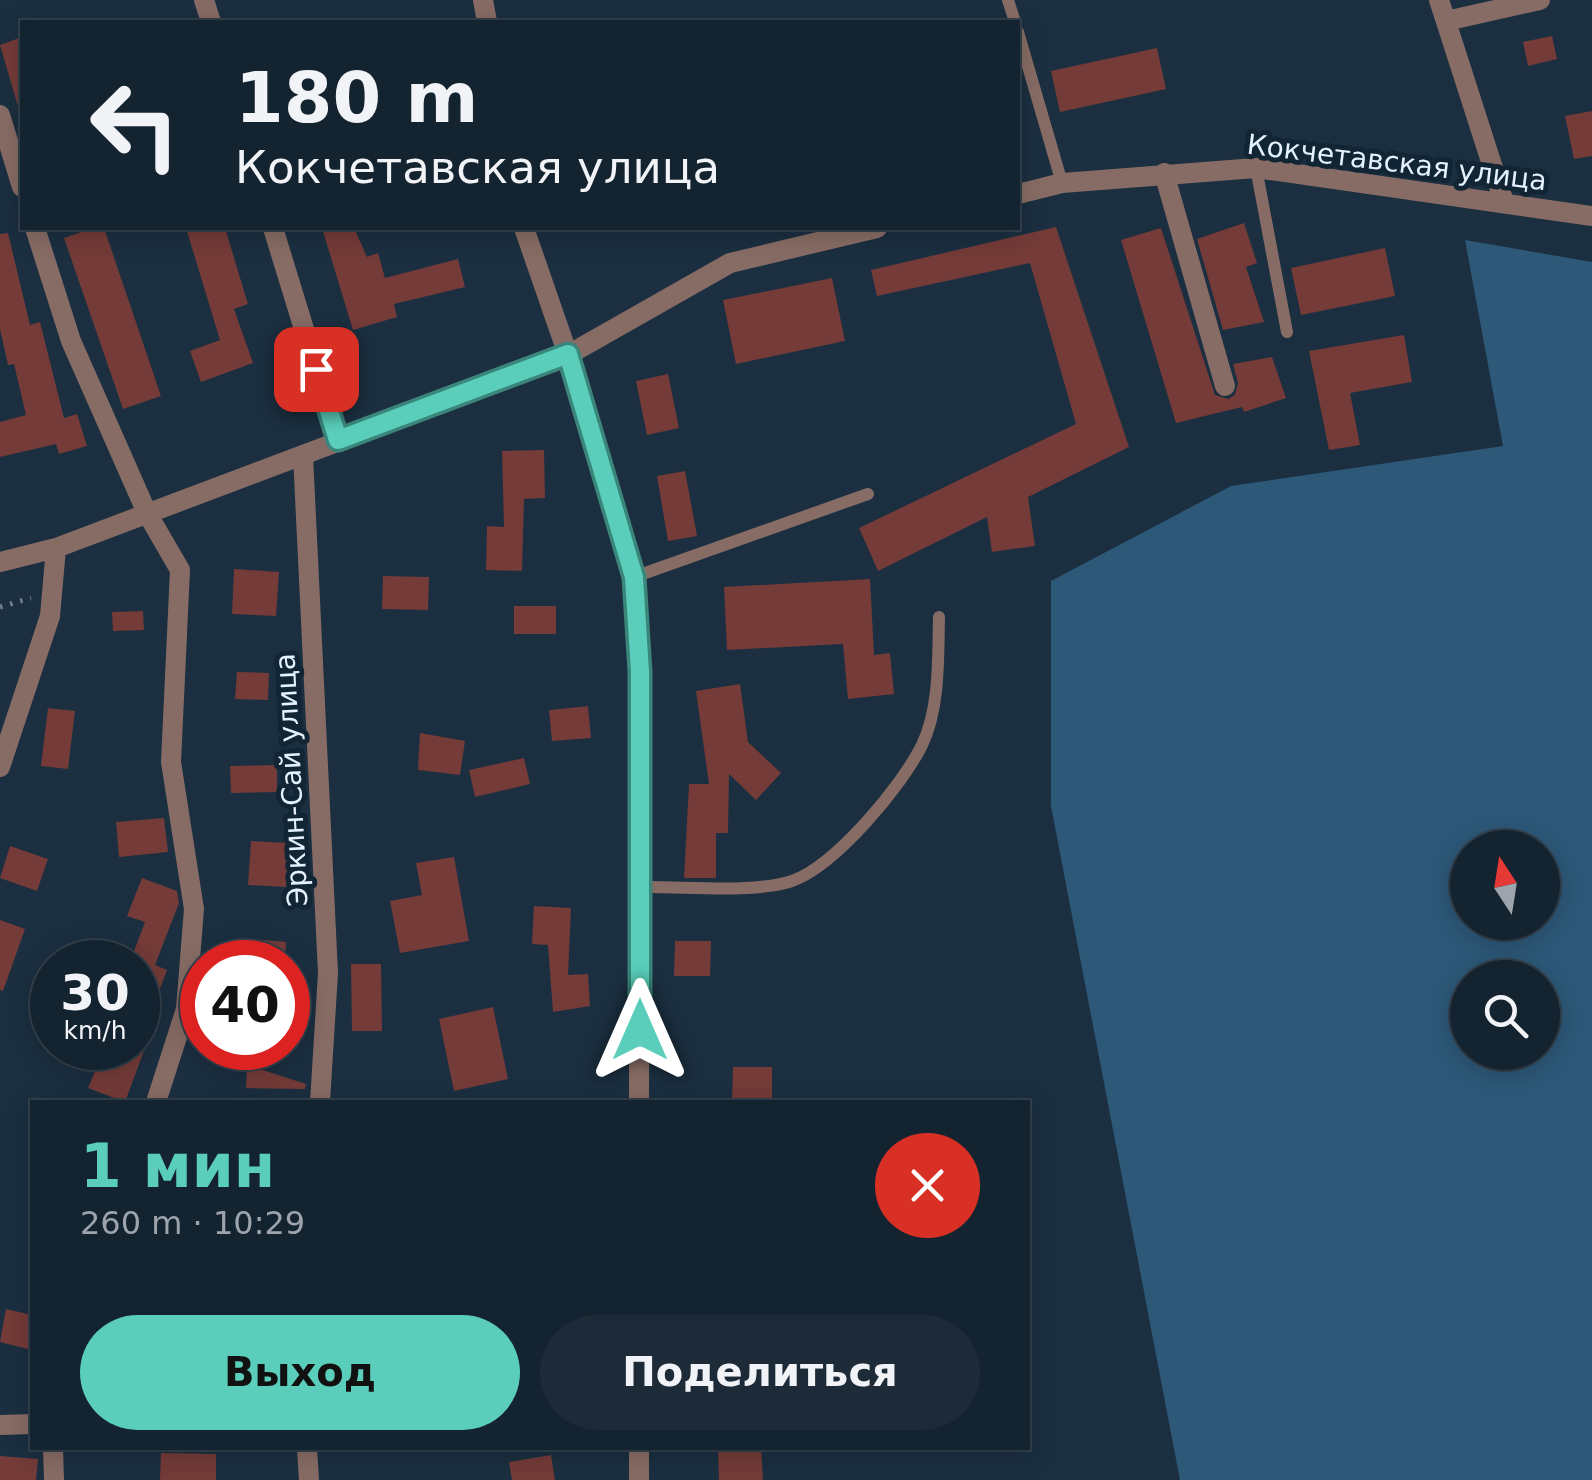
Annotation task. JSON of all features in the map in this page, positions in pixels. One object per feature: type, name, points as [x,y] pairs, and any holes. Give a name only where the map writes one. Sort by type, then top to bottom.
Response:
[{"type":"street","points":[[1439,0],[1504,202]]},
{"type":"street","points":[[1446,21],[1540,0]]},
{"type":"street","points":[[0,115],[20,180]]},
{"type":"street","name":"Кокчетавская улица","points":[[1020,194],[1062,183],[1256,168],[1592,216]]},
{"type":"street","points":[[1164,173],[1225,386]]},
{"type":"street","points":[[36,230],[71,341],[147,514],[180,570],[172,762],[194,909],[186,1009],[157,1100]]},
{"type":"street","points":[[274,230],[338,440]]},
{"type":"street","points":[[525,230],[568,354],[634,577],[640,672],[640,1100]]},
{"type":"street","points":[[0,562],[56,548],[568,354],[730,263],[869,230]]},
{"type":"street","name":"Эркин-Сай улица","points":[[303,455],[328,973],[320,1100]]},
{"type":"street","points":[[0,766],[50,616],[56,548]]},
{"type":"street","points":[[0,1425],[30,1424]]},
{"type":"street","points":[[53,1450],[54,1480]]},
{"type":"street","points":[[307,1450],[309,1480]]},
{"type":"street","points":[[639,1450],[639,1480]]},
{"type":"lane","points":[[1020,39],[1062,183]]},
{"type":"lane","points":[[1256,168],[1287,332]]},
{"type":"lane","points":[[634,577],[868,494]]},
{"type":"lane","points":[[640,886],[769,885],[794,880],[831,854],[875,813],[923,743],[937,676],[940,617]]},
{"type":"path","points":[[0,607],[34,598]]},
{"type":"shaded area","points":[[1465,240],[1592,262],[1592,1480],[1180,1480],[1051,806],[1051,581],[1231,486],[1503,446]]},
{"type":"building","points":[[1552,36],[1557,59],[1528,66],[1523,42]]},
{"type":"building","points":[[20,38],[19,110],[0,45]]},
{"type":"building","points":[[1157,48],[1166,89],[1060,112],[1051,71]]},
{"type":"building","points":[[1592,111],[1592,156],[1574,159],[1565,116]]},
{"type":"building","points":[[1244,223],[1257,263],[1246,267],[1264,322],[1223,330],[1197,239]]},
{"type":"building","points":[[1056,227],[1129,447],[1028,497],[1035,546],[992,552],[987,517],[878,571],[859,528],[1076,424],[1030,263],[877,296],[871,270]]},
{"type":"building","points":[[1161,228],[1215,395],[1228,399],[1235,395],[1238,383],[1233,364],[1272,357],[1286,398],[1244,412],[1242,407],[1176,423],[1121,240]]},
{"type":"building","points":[[87,230],[105,230],[161,396],[123,409],[64,238]]},
{"type":"building","points":[[187,230],[226,230],[248,304],[234,309],[253,363],[201,382],[190,351],[220,340]]},
{"type":"building","points":[[323,230],[355,230],[367,257],[378,253],[385,278],[458,259],[465,287],[394,304],[397,317],[353,330]]},
{"type":"building","points":[[8,233],[30,325],[40,322],[64,418],[77,414],[87,446],[59,454],[56,444],[0,457],[0,422],[26,415],[14,364],[8,365],[0,329],[0,234]]},
{"type":"building","points":[[1385,248],[1395,296],[1301,315],[1291,268]]},
{"type":"building","points":[[832,278],[845,341],[736,364],[723,300]]},
{"type":"building","points":[[1404,335],[1412,382],[1350,393],[1360,445],[1329,450],[1309,351]]},
{"type":"building","points":[[668,374],[679,428],[647,435],[636,381]]},
{"type":"building","points":[[544,450],[545,498],[524,499],[522,571],[486,570],[487,526],[504,527],[502,451]]},
{"type":"building","points":[[685,471],[697,536],[668,541],[657,476]]},
{"type":"building","points":[[234,569],[279,572],[276,616],[232,614]]},
{"type":"building","points":[[383,576],[429,577],[428,610],[382,609]]},
{"type":"building","points":[[870,579],[874,655],[890,653],[894,694],[848,699],[843,644],[727,650],[724,587]]},
{"type":"building","points":[[514,606],[556,606],[556,634],[514,634]]},
{"type":"building","points":[[143,611],[144,630],[113,631],[112,612]]},
{"type":"building","points":[[237,672],[269,673],[268,700],[235,699]]},
{"type":"building","points":[[740,684],[748,742],[781,773],[756,800],[729,774],[728,833],[716,833],[716,878],[684,878],[689,784],[709,784],[696,691]]},
{"type":"building","points":[[588,706],[591,738],[552,741],[549,710]]},
{"type":"building","points":[[48,708],[75,711],[68,769],[41,766]]},
{"type":"building","points":[[420,733],[465,741],[460,775],[418,770]]},
{"type":"building","points":[[524,758],[530,784],[475,797],[469,770]]},
{"type":"building","points":[[277,765],[277,792],[231,793],[230,766]]},
{"type":"building","points":[[164,818],[168,852],[119,857],[116,822]]},
{"type":"building","points":[[251,841],[290,843],[287,887],[248,885]]},
{"type":"building","points":[[10,846],[48,859],[37,891],[0,878]]},
{"type":"building","points":[[454,857],[469,941],[400,953],[390,901],[422,895],[416,863]]},
{"type":"building","points":[[142,878],[177,891],[179,903],[160,952],[160,940],[138,940],[145,922],[127,916]]},
{"type":"building","points":[[534,906],[571,908],[568,975],[588,974],[590,1006],[553,1012],[548,945],[532,944]]},
{"type":"building","points":[[0,920],[25,929],[3,991],[0,990]]},
{"type":"building","points":[[675,941],[711,941],[710,976],[674,976]]},
{"type":"building","points":[[351,964],[381,964],[382,1031],[352,1031]]},
{"type":"building","points":[[160,967],[167,970],[160,989]]},
{"type":"building","points":[[493,1007],[508,1079],[454,1091],[439,1019]]},
{"type":"building","points":[[733,1067],[772,1067],[772,1100],[732,1100]]},
{"type":"building","points":[[96,1070],[137,1070],[126,1100],[88,1088]]},
{"type":"building","points":[[247,1070],[263,1070],[306,1084],[305,1089],[246,1088]]},
{"type":"building","points":[[6,1309],[30,1315],[30,1350],[0,1342]]},
{"type":"building","points":[[718,1450],[761,1450],[763,1480],[719,1480]]},
{"type":"building","points":[[161,1453],[216,1454],[216,1480],[160,1480]]},
{"type":"building","points":[[551,1455],[555,1480],[512,1480],[509,1462]]},
{"type":"building","points":[[0,1456],[38,1459],[36,1480],[0,1480]]},
{"type":"route","points":[[316,369],[338,440],[568,354],[634,577],[640,672],[640,1030]]}]
